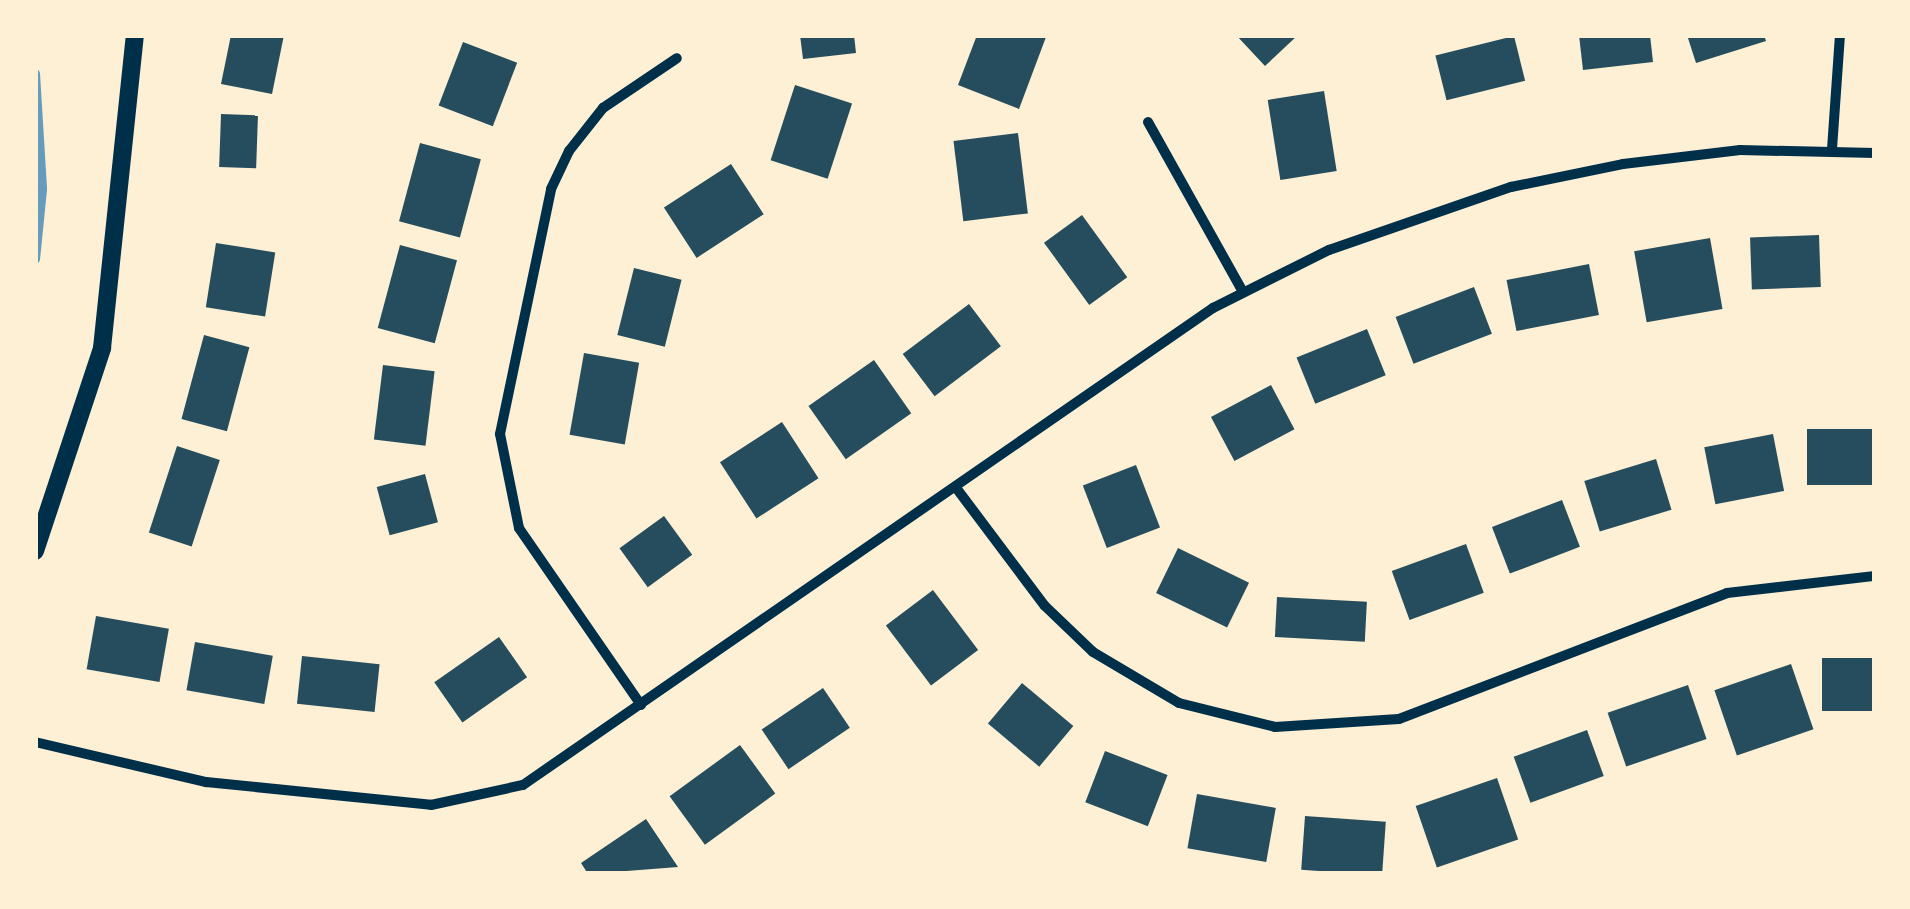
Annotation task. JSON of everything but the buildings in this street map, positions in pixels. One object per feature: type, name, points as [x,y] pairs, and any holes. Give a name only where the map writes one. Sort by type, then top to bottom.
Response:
[{"type":"street","points":[[35,551],[102,348],[135,35]]},
{"type":"street","points":[[1832,149],[1840,35]]},
{"type":"street","points":[[641,705],[520,528],[500,434],[552,189],[569,151],[603,108],[677,58]]},
{"type":"street","points":[[1148,122],[1243,292]]},
{"type":"street","points":[[35,742],[206,782],[432,804],[523,785],[1243,292],[1402,220],[1511,187],[1623,164],[1832,149],[1875,152]]},
{"type":"street","points":[[958,489],[1044,606],[1092,652],[1178,702],[1276,727],[1399,719],[1728,593],[1875,576]]},
{"type":"waterway","points":[[35,73],[42,189],[35,259]]}]
